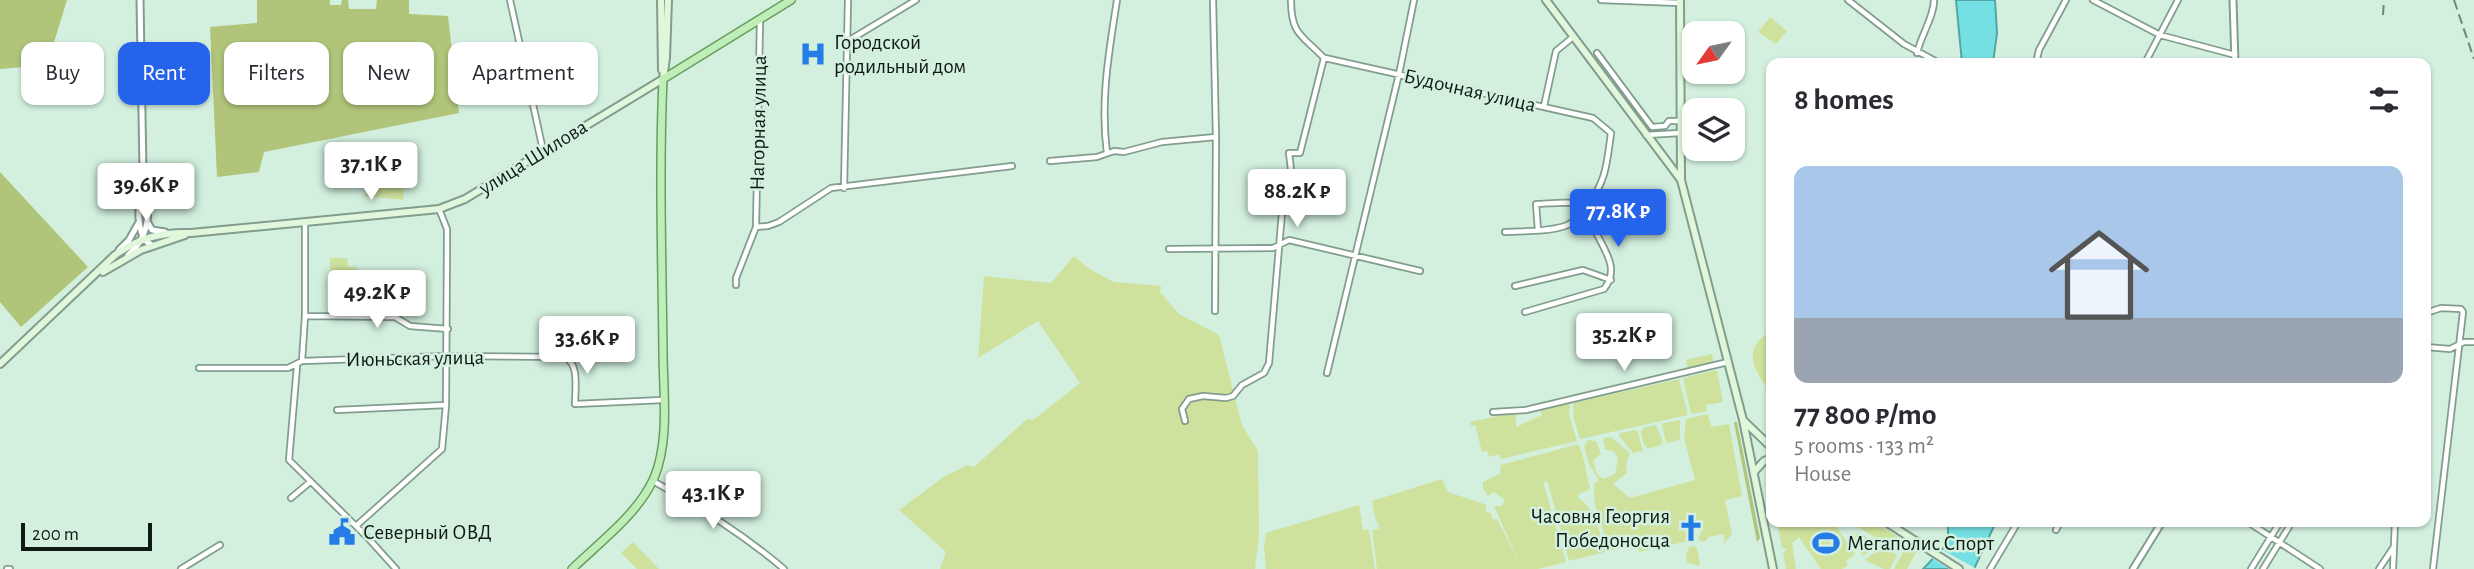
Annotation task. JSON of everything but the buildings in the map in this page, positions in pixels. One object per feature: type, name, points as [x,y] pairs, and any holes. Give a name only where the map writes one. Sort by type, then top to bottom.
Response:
[{"type":"main road","points":[[661,0],[663,79]]},
{"type":"main road","points":[[572,569],[621,523],[653,481],[661,452],[661,177],[668,0]]},
{"type":"main road","name":"улица Шилова","points":[[0,364],[115,255],[143,239],[172,233],[439,209],[465,199],[791,0]]},
{"type":"main road","points":[[1546,0],[1681,180]]},
{"type":"main road","points":[[1680,1],[1681,180],[1742,420],[1773,569]]},
{"type":"main road","points":[[94,276],[152,245],[191,233]]},
{"type":"main road","points":[[1742,420],[1766,442]]},
{"type":"main road","points":[[1754,472],[1766,460]]},
{"type":"main road","points":[[1894,527],[1959,569]]},
{"type":"street","points":[[120,262],[143,239],[147,220],[143,171],[140,0]]},
{"type":"street","points":[[510,0],[543,150]]},
{"type":"street","points":[[844,188],[848,0]]},
{"type":"street","points":[[847,41],[916,0]]},
{"type":"street","points":[[1107,153],[1103,120],[1105,76],[1117,0]]},
{"type":"street","points":[[1213,0],[1216,137],[1215,311]]},
{"type":"street","points":[[1185,421],[1182,409],[1189,399],[1233,396],[1242,384],[1264,373],[1269,363],[1283,201],[1290,193],[1292,176],[1289,153],[1300,153],[1324,58],[1295,29],[1291,19],[1291,0]]},
{"type":"street","points":[[1327,373],[1399,74],[1414,0]]},
{"type":"street","points":[[1601,0],[1680,1]]},
{"type":"street","points":[[1848,0],[1926,58]]},
{"type":"street","points":[[1917,53],[1934,8],[1934,0]]},
{"type":"street","points":[[2037,58],[2066,0]]},
{"type":"street","points":[[2093,0],[2160,35],[2235,55],[2233,0]]},
{"type":"street","points":[[2148,58],[2178,0]]},
{"type":"street","name":"Нагорная улица","points":[[756,227],[760,19]]},
{"type":"street","points":[[1544,106],[1556,51],[1573,37]]},
{"type":"street","points":[[1598,53],[1652,127],[1665,126],[1669,121],[1680,121]]},
{"type":"street","name":"Будочная улица","points":[[1324,58],[1593,118],[1611,133],[1606,174],[1586,208]]},
{"type":"street","points":[[1645,135],[1680,133]]},
{"type":"street","points":[[1050,161],[1097,157],[1162,142],[1216,137]]},
{"type":"street","points":[[736,285],[736,278],[756,227],[779,222],[831,188],[1012,166]]},
{"type":"street","points":[[143,171],[140,231],[143,239],[152,245]]},
{"type":"street","points":[[1525,312],[1604,289],[1611,280],[1608,257],[1586,208],[1575,203],[1536,204],[1538,230]]},
{"type":"street","points":[[1505,232],[1564,226],[1574,222],[1586,208]]},
{"type":"street","points":[[356,526],[439,454],[444,442],[448,329],[447,229],[439,209]]},
{"type":"street","points":[[115,255],[136,229],[140,218]]},
{"type":"street","points":[[147,220],[152,230],[172,233]]},
{"type":"street","points":[[199,368],[288,368],[302,361],[305,222]]},
{"type":"street","points":[[1169,249],[1273,248],[1289,240],[1420,271]]},
{"type":"street","points":[[1515,286],[1583,270],[1611,280]]},
{"type":"street","points":[[2431,311],[2441,308],[2463,310],[2433,569]]},
{"type":"street","points":[[305,316],[394,317],[410,326],[448,329]]},
{"type":"street","points":[[2431,348],[2445,349],[2460,346],[2464,342],[2474,342]]},
{"type":"street","name":"Июньская улица","points":[[302,361],[447,356],[563,357],[574,364],[575,404],[663,400]]},
{"type":"street","points":[[1493,412],[1526,410],[1728,362]]},
{"type":"street","points":[[297,365],[289,460],[396,569]]},
{"type":"street","points":[[337,410],[446,405]]},
{"type":"street","points":[[653,481],[716,518],[784,569]]},
{"type":"street","points":[[291,498],[310,482]]},
{"type":"street","points":[[1990,569],[2015,527]]},
{"type":"street","points":[[2133,569],[2159,527]]},
{"type":"street","points":[[2255,527],[2320,569]]},
{"type":"street","points":[[2251,569],[2277,527]]},
{"type":"street","points":[[2263,569],[2288,527]]},
{"type":"street","points":[[2393,569],[2395,527]]},
{"type":"street","points":[[181,569],[191,566],[220,545]]},
{"type":"street","points":[[2379,569],[2393,547]]},
{"type":"green space","points":[[0,0],[67,0],[54,42],[21,42],[21,67],[0,69]]},
{"type":"green space","points":[[257,0],[330,0],[330,5],[341,5],[342,0],[348,0],[349,9],[376,9],[377,0],[409,0],[409,14],[448,16],[451,42],[448,42],[448,105],[458,105],[459,113],[264,152],[259,172],[217,177],[210,27],[257,23]]},
{"type":"green space","points":[[1770,17],[1787,31],[1776,44],[1758,32]]},
{"type":"green space","points":[[0,172],[88,267],[21,327],[0,302]]},
{"type":"green space","points":[[368,177],[405,181],[403,200],[365,196]]},
{"type":"green space","points":[[1074,256],[1088,268],[1114,282],[1161,286],[1160,292],[1179,314],[1219,335],[1242,425],[1258,451],[1259,535],[1255,569],[940,569],[946,552],[899,510],[945,476],[968,465],[974,467],[1027,419],[1033,420],[1080,383],[1038,321],[978,358],[984,276],[1051,283]]},
{"type":"green space","points":[[330,258],[347,258],[348,267],[357,267],[357,292],[330,293]]},
{"type":"green space","points":[[1766,334],[1766,386],[1753,360],[1753,353]]},
{"type":"green space","points":[[1712,354],[1714,364],[1688,370],[1686,360]]},
{"type":"green space","points":[[1717,370],[1723,402],[1706,405],[1707,411],[1691,414],[1683,378]]},
{"type":"green space","points":[[1679,379],[1688,415],[1580,439],[1573,403]]},
{"type":"green space","points":[[1570,405],[1569,415],[1577,441],[1501,459],[1500,454],[1489,457],[1487,451],[1482,452],[1475,425],[1471,426],[1470,422],[1516,412],[1516,427],[1542,415],[1540,410]]},
{"type":"green space","points":[[1708,414],[1711,427],[1729,424],[1742,496],[1725,500],[1732,534],[1724,544],[1724,534],[1708,537],[1701,542],[1698,538],[1701,533],[1698,521],[1692,517],[1687,518],[1684,524],[1693,540],[1639,552],[1636,545],[1609,551],[1594,500],[1594,484],[1599,480],[1589,464],[1584,446],[1588,440],[1596,441],[1601,454],[1593,461],[1597,474],[1603,479],[1615,474],[1618,458],[1614,452],[1605,449],[1603,438],[1611,437],[1630,453],[1626,464],[1627,473],[1613,484],[1630,498],[1695,480],[1684,438],[1686,419]]},
{"type":"green space","points":[[1680,420],[1680,440],[1666,443],[1662,425]]},
{"type":"green space","points":[[1734,422],[1737,422],[1760,538],[1757,542]]},
{"type":"green space","points":[[1656,425],[1663,441],[1661,445],[1648,449],[1644,445],[1641,432],[1643,428]]},
{"type":"green space","points":[[1635,430],[1643,451],[1633,453],[1619,436],[1620,433]]},
{"type":"green space","points":[[1578,444],[1590,487],[1588,491],[1580,493],[1578,498],[1593,515],[1605,552],[1569,561],[1548,483],[1543,481],[1566,562],[1538,569],[1377,569],[1372,530],[1379,529],[1372,501],[1442,479],[1448,492],[1487,505],[1485,511],[1491,513],[1492,519],[1497,519],[1518,560],[1494,506],[1502,506],[1505,500],[1494,492],[1488,496],[1483,482],[1500,474],[1501,465]]},
{"type":"green space","points":[[1359,505],[1363,530],[1369,530],[1375,569],[1266,569],[1266,533]]},
{"type":"green space","points":[[1778,527],[1836,527],[1855,554],[1846,561],[1848,565],[1842,569],[1821,569],[1799,537],[1792,543],[1796,569],[1786,569],[1783,553],[1787,549],[1782,548]]},
{"type":"green space","points":[[1858,527],[1882,527],[1905,541],[1900,550]]},
{"type":"green space","points":[[1859,532],[1878,545],[1863,556],[1850,540]]},
{"type":"green space","points":[[633,542],[659,569],[637,569],[621,553]]},
{"type":"green space","points":[[1908,543],[1918,549],[1907,569],[1894,569]]},
{"type":"green space","points":[[1689,547],[1697,548],[1700,564],[1698,566],[1687,562]]},
{"type":"green space","points":[[1883,547],[1897,555],[1890,569],[1864,560]]},
{"type":"water","points":[[1956,0],[1995,0],[1997,33],[1994,58],[1962,58]]},
{"type":"water","points":[[1948,527],[1994,527],[1974,569],[1923,569],[1948,540]]},
{"type":"pier","points":[[1939,548],[1977,569],[1949,569],[1930,557]]},
{"type":"railway","points":[[2383,15],[2384,0]]},
{"type":"railway","points":[[2454,0],[2474,59]]},
{"type":"place","name":"Городской родильный дом","points":[[813,54]]},
{"type":"place","name":"Часовня Георгия Победоносца","points":[[1691,528]]},
{"type":"place","name":"Северный ОВД","points":[[342,532]]},
{"type":"place","name":"Мегаполис Спорт","points":[[1826,543]]}]
